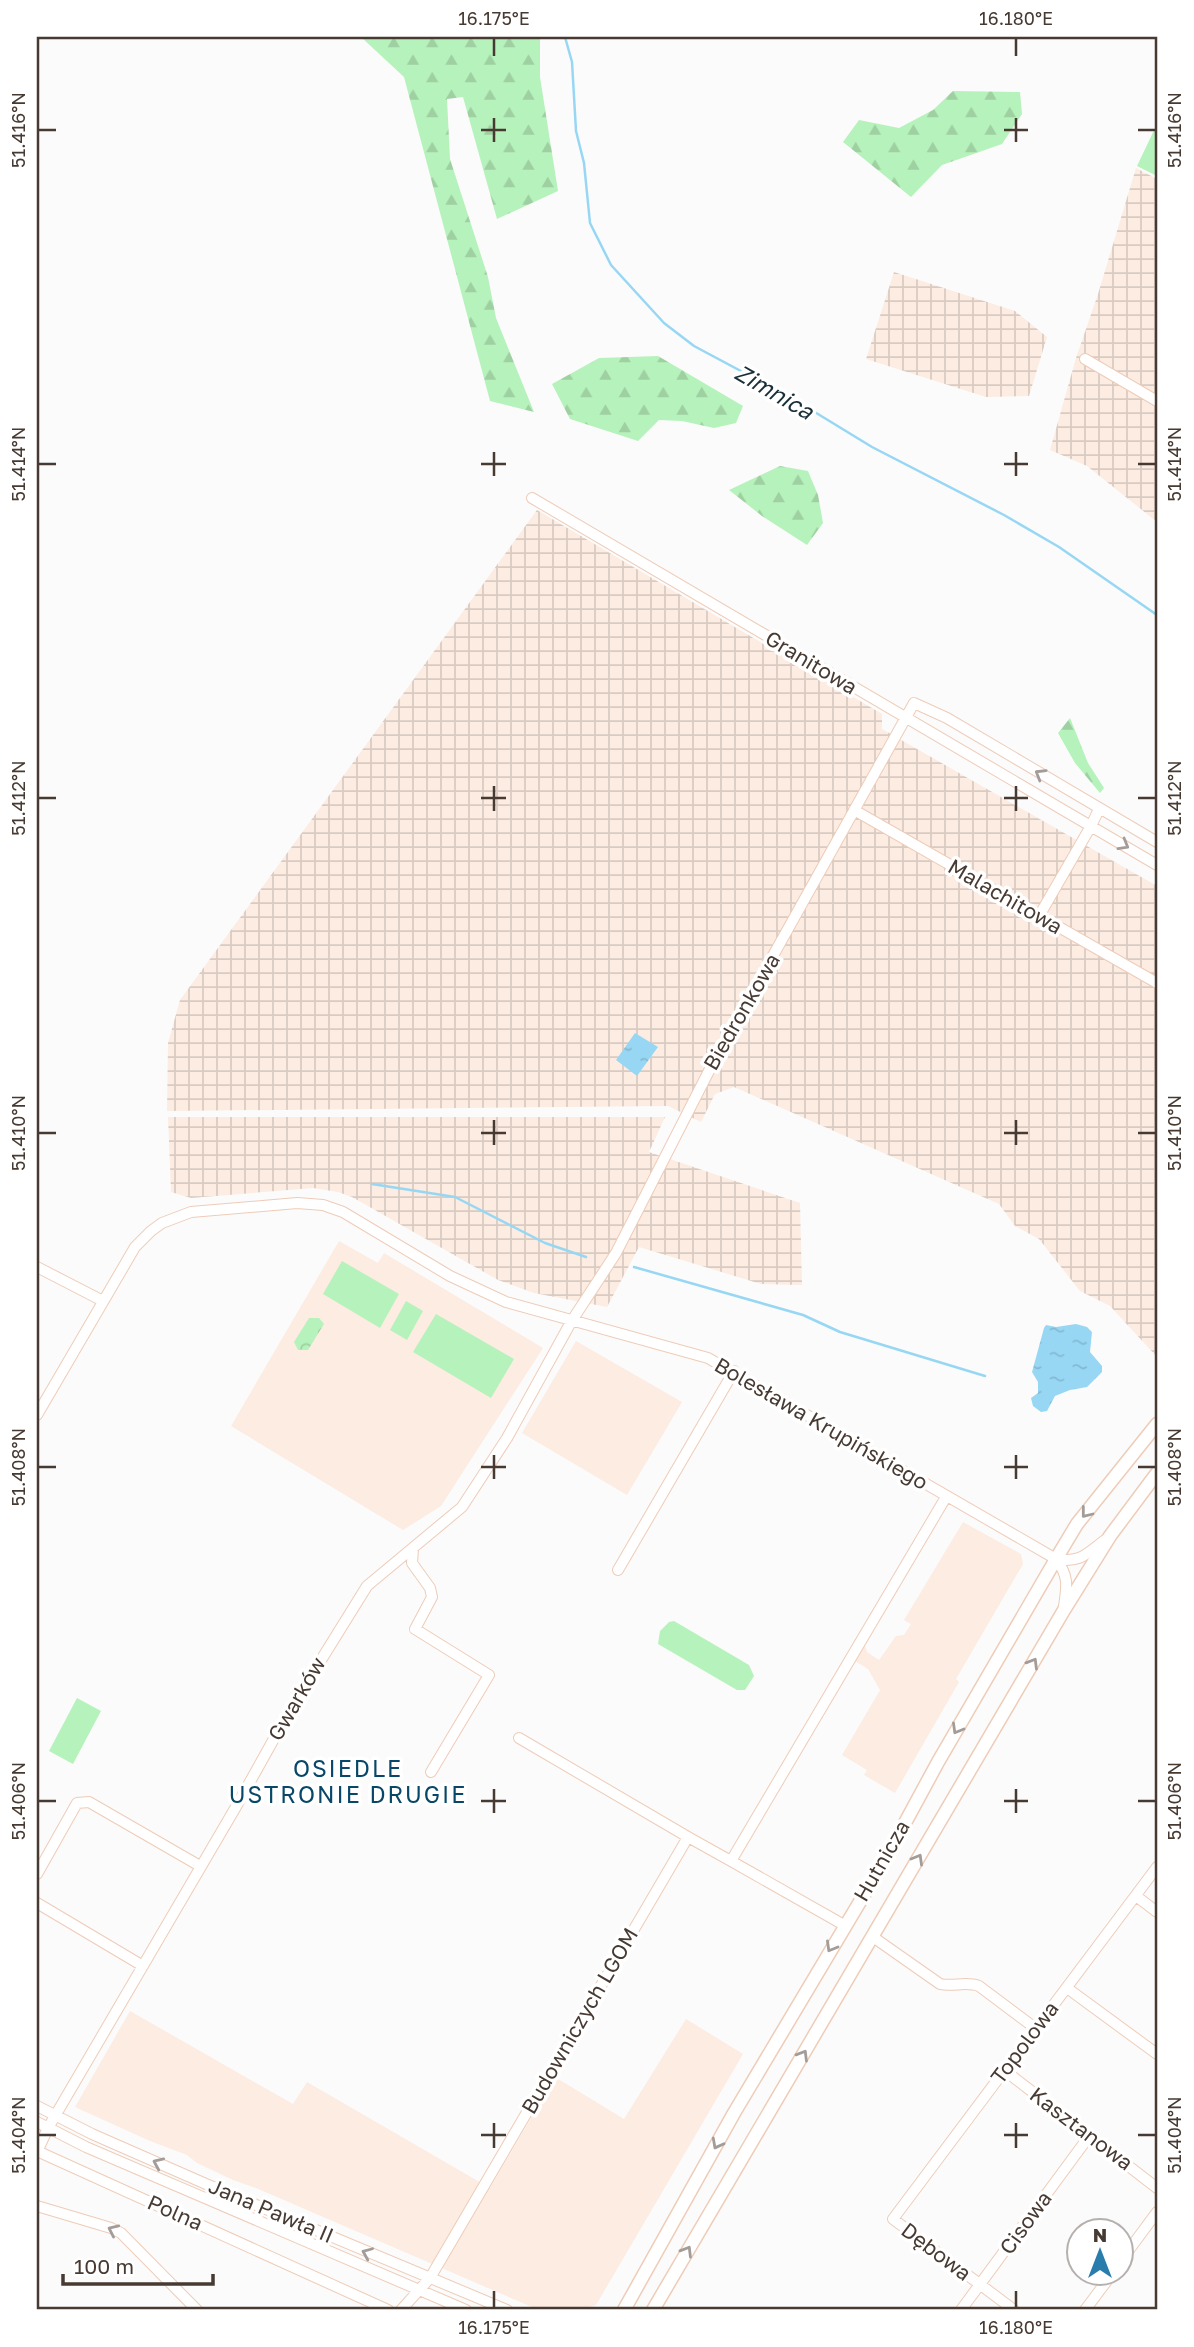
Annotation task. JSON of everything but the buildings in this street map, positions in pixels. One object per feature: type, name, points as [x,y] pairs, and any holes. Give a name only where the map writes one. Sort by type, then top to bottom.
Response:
[{"type":"main road","name":"Hutnicza","points":[[624,2310],[734,2113],[886,1858],[945,1750],[1077,1524],[1157,1424]]},
{"type":"main road","name":"Hutnicza","points":[[653,2310],[1064,1611],[1110,1536],[1157,1473]]},
{"type":"street","points":[[1085,359],[1157,401]]},
{"type":"street","name":"Granitowa","points":[[532,498],[1157,865]]},
{"type":"street","name":"Biedronkowa","points":[[571,1322],[616,1253],[712,1065],[914,703],[947,718],[1099,809]]},
{"type":"street","points":[[1039,916],[1099,809],[1157,842]]},
{"type":"street","name":"Malachitowa","points":[[854,810],[1157,983]]},
{"type":"street","name":"Bolesława Krupińskiego","points":[[37,1415],[135,1247],[151,1231],[171,1219],[191,1212],[313,1203],[343,1212],[450,1276],[506,1302],[708,1358],[1056,1559]]},
{"type":"street","points":[[37,1267],[103,1301]]},
{"type":"street","name":"Gwarków","points":[[37,2152],[48,2128],[290,1709],[367,1586],[462,1507],[507,1437],[571,1322]]},
{"type":"street","points":[[618,1570],[734,1371]]},
{"type":"street","points":[[731,1861],[946,1497]]},
{"type":"street","points":[[1056,1559],[1079,1559],[1110,1536]]},
{"type":"street","points":[[413,1548],[412,1563],[430,1588],[432,1597],[415,1629],[489,1675],[431,1772]]},
{"type":"street","points":[[1056,1559],[1066,1576],[1064,1611]]},
{"type":"street","points":[[519,1738],[844,1925]]},
{"type":"street","points":[[37,1874],[77,1802],[89,1802],[200,1866]]},
{"type":"street","name":"Budowniczych LGOM","points":[[401,2310],[430,2278],[688,1837]]},
{"type":"street","name":"Topolowa","points":[[893,2219],[1157,1867]]},
{"type":"street","points":[[1136,1896],[1157,1912]]},
{"type":"street","points":[[37,1903],[143,1966]]},
{"type":"street","points":[[873,1937],[940,1984],[979,1986],[1035,2028]]},
{"type":"street","points":[[1067,1987],[1157,2054]]},
{"type":"street","name":"Kasztanowa","points":[[1004,2070],[1157,2188]]},
{"type":"street","name":"Jana Pawła II","points":[[37,2106],[195,2179],[507,2310]]},
{"type":"street","name":"Jana Pawła II","points":[[37,2122],[96,2151],[466,2310]]},
{"type":"street","name":"Cisowa","points":[[961,2310],[1090,2135]]},
{"type":"street","name":"Polna","points":[[37,2152],[388,2310]]},
{"type":"street","name":"Polna","points":[[37,2206],[121,2233],[197,2310]]},
{"type":"street","points":[[1134,2244],[1157,2213]]},
{"type":"street","name":"Dębowa","points":[[893,2219],[1014,2310]]},
{"type":"street","points":[[1085,2310],[1101,2288]]},
{"type":"street","points":[[615,2310],[633,2295]]},
{"type":"shaded area","points":[[1136,168],[1157,179],[1157,522],[1087,466],[1050,450]]},
{"type":"shaded area","points":[[894,272],[1015,311],[1047,337],[1029,396],[986,397],[866,359]]},
{"type":"shaded area","points":[[537,510],[882,714],[882,729],[1157,886],[1157,1357],[1110,1306],[1080,1291],[1039,1239],[1015,1226],[999,1204],[734,1087],[715,1094],[701,1122],[668,1106],[167,1111],[168,1043],[180,1000]]},
{"type":"shaded area","points":[[168,1117],[665,1117],[649,1152],[800,1203],[802,1285],[761,1284],[639,1247],[607,1307],[534,1293],[498,1280],[352,1197],[338,1192],[313,1188],[191,1198],[171,1192]]},
{"type":"shaded area","points":[[339,1241],[378,1263],[384,1253],[543,1348],[441,1506],[403,1530],[231,1426]]},
{"type":"shaded area","points":[[576,1341],[682,1402],[627,1495],[522,1433]]},
{"type":"shaded area","points":[[963,1522],[1021,1554],[1023,1564],[956,1679],[959,1682],[895,1793],[864,1775],[867,1770],[842,1755],[880,1690],[868,1669],[855,1661],[865,1645],[867,1652],[879,1660],[896,1636],[904,1635],[911,1624],[904,1620]]},
{"type":"shaded area","points":[[130,2011],[293,2104],[307,2082],[490,2188],[555,2077],[624,2119],[686,2019],[743,2054],[596,2305],[580,2310],[539,2310],[233,2180],[197,2163],[187,2155],[75,2107]]},
{"type":"green space","points":[[361,37],[540,37],[540,77],[558,191],[497,219],[463,97],[447,99],[450,159],[488,277],[496,318],[534,412],[490,401],[404,77]]},
{"type":"green space","points":[[953,91],[1020,92],[1022,114],[1002,144],[942,165],[911,197],[843,142],[859,120],[899,128],[933,110]]},
{"type":"green space","points":[[1157,124],[1157,176],[1137,166]]},
{"type":"green space","points":[[658,356],[743,406],[736,423],[714,428],[682,421],[659,420],[638,441],[570,419],[552,384],[599,358]]},
{"type":"green space","points":[[780,466],[808,471],[818,495],[823,523],[807,545],[762,516],[729,490]]},
{"type":"green space","points":[[1070,718],[1088,763],[1104,788],[1100,793],[1075,763],[1058,733]]},
{"type":"green space","points":[[342,1261],[399,1294],[380,1328],[323,1294]]},
{"type":"green space","points":[[406,1301],[423,1311],[407,1340],[390,1330]]},
{"type":"green space","points":[[436,1314],[514,1359],[491,1398],[413,1352]]},
{"type":"green space","points":[[309,1318],[319,1318],[324,1324],[308,1350],[298,1350],[294,1342]]},
{"type":"green space","points":[[674,1621],[749,1665],[754,1676],[745,1690],[737,1690],[658,1644],[660,1631]]},
{"type":"green space","points":[[77,1698],[101,1711],[73,1764],[49,1751]]},
{"type":"water","points":[[635,1033],[658,1047],[637,1076],[616,1060]]},
{"type":"water","points":[[1076,1324],[1087,1327],[1092,1332],[1090,1352],[1102,1366],[1102,1372],[1087,1387],[1055,1396],[1047,1411],[1041,1412],[1033,1406],[1031,1398],[1038,1393],[1038,1382],[1032,1372],[1044,1328],[1046,1325],[1056,1327]]},
{"type":"waterway","name":"Zimnica","points":[[565,37],[572,62],[576,131],[584,163],[590,223],[611,265],[664,323],[694,346],[795,400],[872,447],[1004,515],[1059,547],[1157,615]]},
{"type":"waterway","points":[[372,1184],[455,1197],[545,1243],[586,1257]]},
{"type":"waterway","points":[[634,1267],[803,1315],[840,1332],[985,1376]]},
{"type":"district","name":"OSIEDLE USTRONIE DRUGIE","points":[[348,1782]]}]
